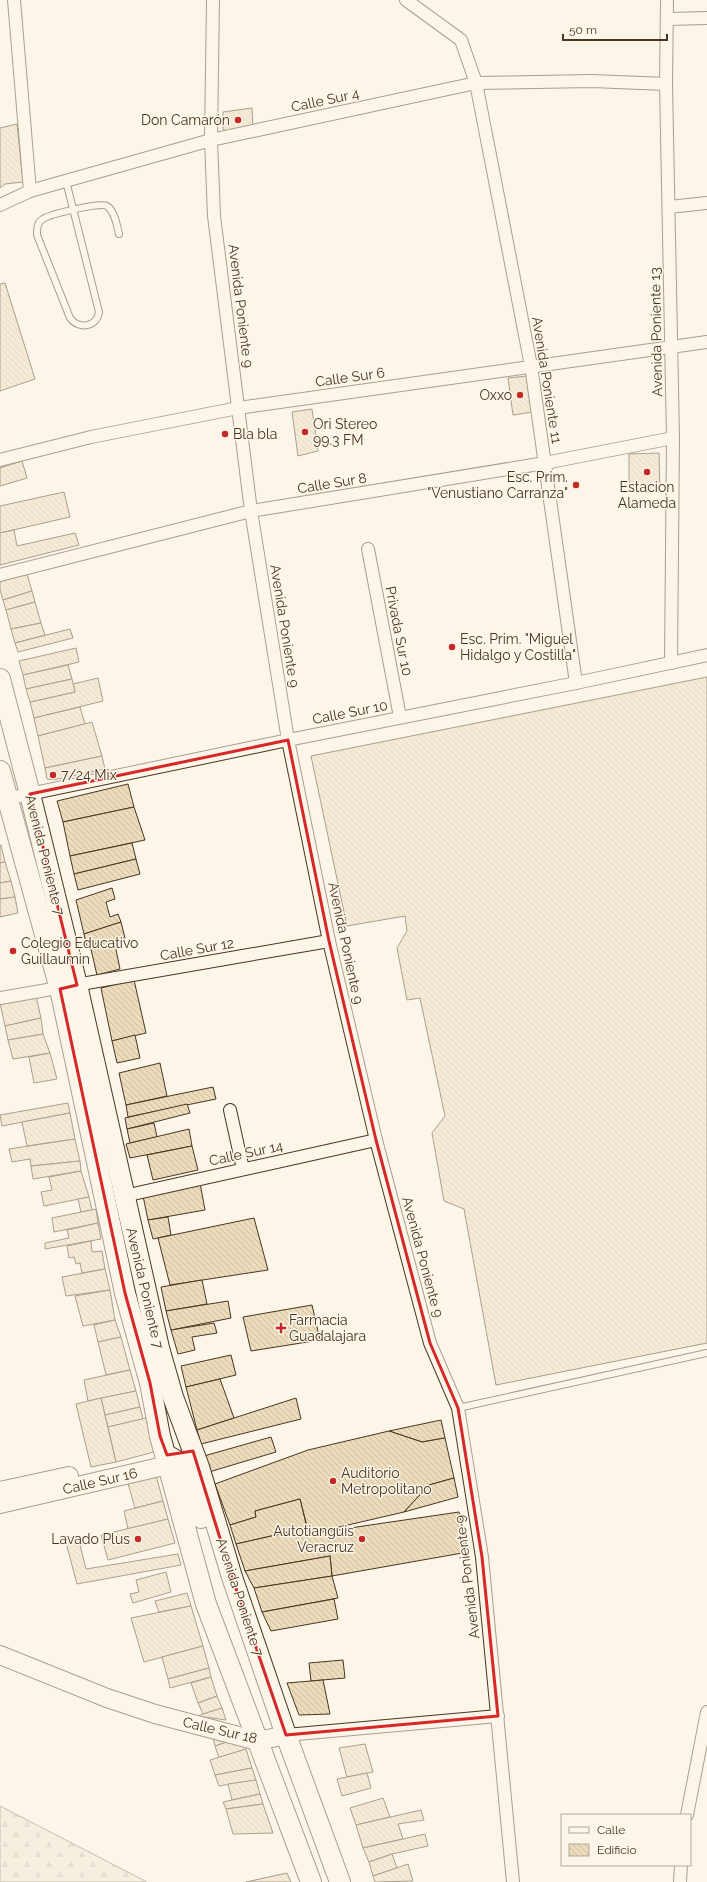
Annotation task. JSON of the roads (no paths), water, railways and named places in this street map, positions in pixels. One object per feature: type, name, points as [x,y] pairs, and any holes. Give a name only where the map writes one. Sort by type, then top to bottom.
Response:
[{"type":"main road","name":"Avenida Poniente 7","points":[[0,679],[30,794],[68,987],[125,1294],[150,1384],[160,1436],[182,1462],[217,1563],[232,1577],[286,1735],[340,1882]]},
{"type":"main road","name":"Avenida Poniente 7","points":[[0,771],[3,800],[68,987],[124,1196],[159,1348],[173,1397],[182,1462],[206,1604],[311,1882]]},
{"type":"main road","name":"Calle Sur 16","points":[[0,1490],[182,1462]]},
{"type":"main road","name":"Calle Sur 16","points":[[0,1504],[182,1462]]},
{"type":"main road","name":"Calle Sur 18","points":[[0,1655],[107,1698],[155,1714],[258,1741],[286,1735]]},
{"type":"street","points":[[14,0],[30,191]]},
{"type":"street","name":"Avenida Poniente 9","points":[[213,0],[212,140],[214,216],[251,511],[288,740],[329,941],[376,1140],[430,1342],[458,1408],[482,1557],[513,1882]]},
{"type":"street","name":"Avenida Poniente 11","points":[[406,0],[461,40],[476,83],[531,366],[576,683]]},
{"type":"street","name":"Avenida Poniente 13","points":[[667,0],[668,19],[666,84],[673,438],[671,663]]},
{"type":"street","points":[[668,19],[707,18]]},
{"type":"street","name":"Calle Sur 4","points":[[0,205],[30,191],[212,140],[476,83],[592,81],[666,84]]},
{"type":"street","points":[[669,207],[707,203]]},
{"type":"street","name":"Calle Sur 6","points":[[0,460],[91,437],[238,408],[707,342]]},
{"type":"street","name":"Calle Sur 8","points":[[0,575],[251,511],[545,463],[673,438]]},
{"type":"street","name":"Privada Sur 10","points":[[368,549],[400,717]]},
{"type":"street","name":"Calle Sur 10","points":[[3,800],[288,740],[576,683],[707,655]]},
{"type":"street","name":"Calle Sur 12","points":[[0,998],[329,941]]},
{"type":"street","points":[[230,1110],[243,1169]]},
{"type":"street","name":"Calle Sur 14","points":[[124,1196],[376,1140]]},
{"type":"street","points":[[687,1814],[707,1712]]},
{"type":"street","name":"Calle Sur 18","points":[[286,1735],[498,1716]]},
{"type":"street","points":[[680,1882],[681,1866]]},
{"type":"lane","points":[[66,181],[73,210],[99,312],[95,323],[81,326],[75,324],[70,318],[37,235],[37,226],[43,219],[73,210],[100,204],[106,205],[111,210],[119,234]]},
{"type":"lane","points":[[458,1408],[707,1353]]},
{"type":"place","name":"Don Camarón","points":[[238,120]]},
{"type":"place","name":"Oxxo","points":[[520,395]]},
{"type":"place","name":"Ori Stereo 99.3 FM","points":[[305,432]]},
{"type":"place","name":"Bla bla","points":[[225,434]]},
{"type":"place","name":"Estacion Alameda","points":[[647,472]]},
{"type":"place","name":"Esc. Prim. \"Venustiano Carranza\"","points":[[576,485]]},
{"type":"place","name":"Esc. Prim. \"Miguel Hidalgo y Costilla\"","points":[[452,647]]},
{"type":"place","name":"7/24 Mix","points":[[53,775]]},
{"type":"place","name":"Colegio Educativo Guillaumin","points":[[13,951]]},
{"type":"place","name":"Farmacia Guadalajara","points":[[281,1328]]},
{"type":"place","name":"Auditorio Metropolitano","points":[[333,1481]]},
{"type":"place","name":"Lavado Plus","points":[[138,1539]]},
{"type":"place","name":"Autotianguis Veracruz","points":[[362,1539]]}]
